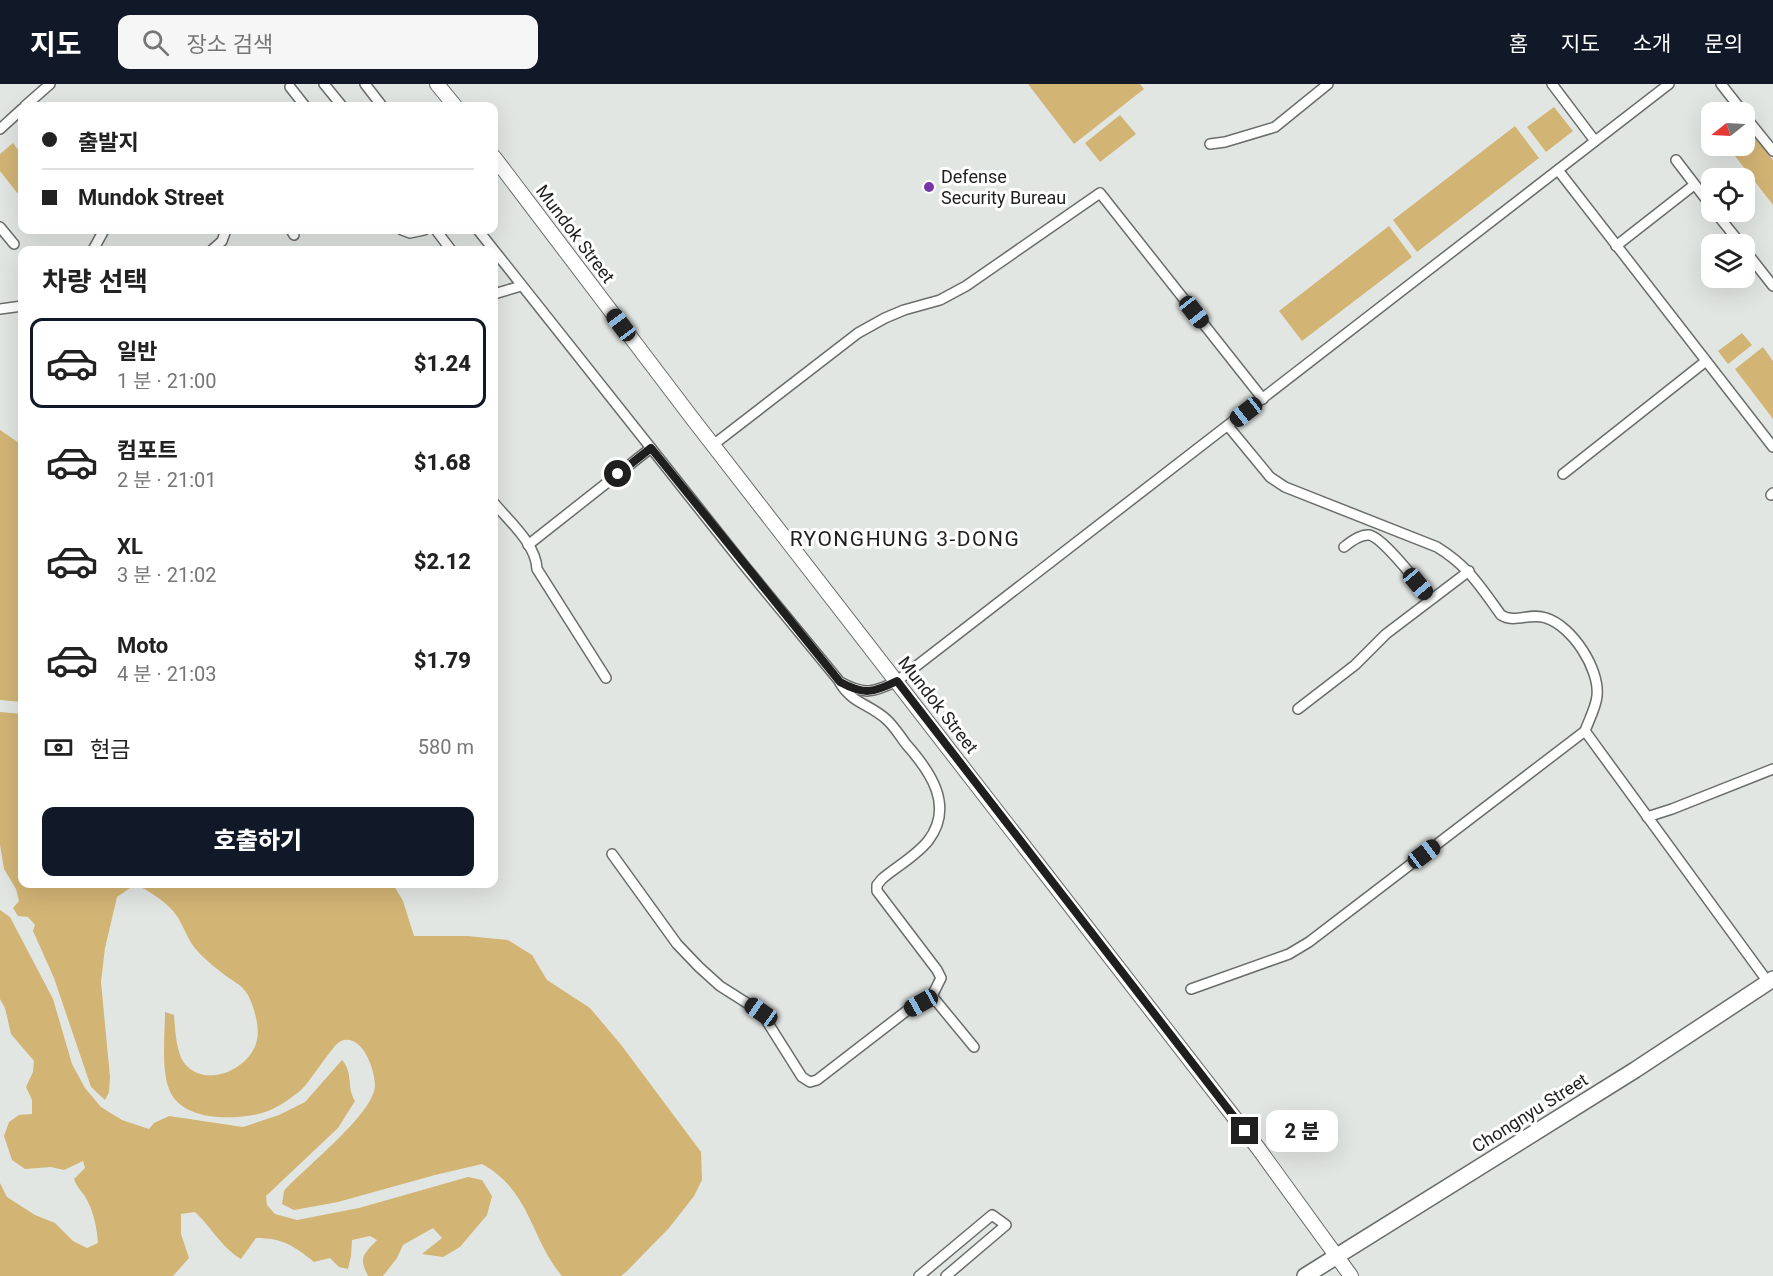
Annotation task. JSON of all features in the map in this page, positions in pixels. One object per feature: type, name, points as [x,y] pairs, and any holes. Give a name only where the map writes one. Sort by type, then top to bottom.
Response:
[{"type":"main road","points":[[437,84],[452,102]]},
{"type":"main road","name":"Mundok Street","points":[[498,162],[713,445],[1258,1149],[1351,1276]]},
{"type":"main road","name":"Chongnyu Street","points":[[1305,1276],[1625,1077],[1771,980]]},
{"type":"street","points":[[30,102],[50,84]]},
{"type":"street","points":[[324,84],[339,102]]},
{"type":"street","points":[[365,84],[379,102]]},
{"type":"street","points":[[1210,144],[1226,142],[1275,127],[1328,84]]},
{"type":"street","points":[[1551,84],[1595,141]]},
{"type":"street","points":[[840,682],[861,692],[878,690],[897,681],[1669,84]]},
{"type":"street","points":[[1721,84],[1735,102]]},
{"type":"street","points":[[290,87],[302,102]]},
{"type":"street","points":[[0,129],[18,113]]},
{"type":"street","points":[[1755,128],[1773,152]]},
{"type":"street","points":[[1676,160],[1701,194]]},
{"type":"street","points":[[1558,170],[1773,447]]},
{"type":"street","points":[[1617,246],[1694,185]]},
{"type":"street","points":[[713,445],[858,333],[904,310],[940,300],[966,285],[1100,193],[1263,399]]},
{"type":"street","points":[[1723,222],[1733,234]]},
{"type":"street","points":[[0,227],[14,244]]},
{"type":"street","points":[[481,234],[490,246]]},
{"type":"street","points":[[498,256],[852,699],[866,705],[886,719],[917,756],[935,784],[940,800],[935,829],[927,842],[882,879],[877,885],[877,891],[941,978],[933,996],[909,1009],[817,1080],[810,1082],[802,1077],[761,1012],[720,986],[677,944],[612,854]]},
{"type":"street","points":[[1755,263],[1773,286]]},
{"type":"street","points":[[498,293],[521,286]]},
{"type":"street","points":[[0,309],[18,307]]},
{"type":"street","points":[[1563,474],[1706,361]]},
{"type":"street","points":[[1191,989],[1289,954],[1309,942],[1585,731],[1597,697],[1596,676],[1589,660],[1565,629],[1547,618],[1533,615],[1514,619],[1501,615],[1469,570],[1454,557],[1437,547],[1285,487],[1270,477],[1228,426]]},
{"type":"street","points":[[528,545],[651,448]]},
{"type":"street","points":[[498,507],[528,545],[536,559],[537,569],[606,678]]},
{"type":"street","points":[[1344,547],[1362,536],[1371,535],[1382,543],[1431,599]]},
{"type":"street","points":[[1298,710],[1386,634],[1469,570]]},
{"type":"street","points":[[1585,731],[1771,980]]},
{"type":"street","points":[[1647,817],[1773,769]]},
{"type":"street","points":[[933,996],[974,1047]]},
{"type":"street","points":[[920,1276],[992,1215],[1006,1225],[946,1276]]},
{"type":"shaded area","points":[[1028,84],[1140,84],[1144,89],[1074,144]]},
{"type":"shaded area","points":[[1554,107],[1573,131],[1546,152],[1527,127]]},
{"type":"shaded area","points":[[1120,115],[1136,134],[1100,162],[1085,143]]},
{"type":"shaded area","points":[[1515,126],[1539,158],[1417,252],[1393,220]]},
{"type":"shaded area","points":[[1755,137],[1773,160],[1773,205],[1755,182],[1755,168],[1744,168],[1735,156],[1755,156]]},
{"type":"shaded area","points":[[13,143],[18,150],[18,194],[0,171],[0,154]]},
{"type":"shaded area","points":[[1389,226],[1412,257],[1302,341],[1279,311]]},
{"type":"shaded area","points":[[1742,333],[1752,345],[1728,364],[1718,351]]},
{"type":"shaded area","points":[[1763,347],[1773,361],[1773,419],[1735,369]]},
{"type":"shaded area","points":[[0,430],[18,442],[18,702],[0,700]]},
{"type":"shaded area","points":[[0,712],[18,714],[18,888],[130,888],[117,897],[105,948],[101,982],[110,1077],[109,1092],[105,1100],[91,1087],[54,978],[33,931],[35,925],[28,917],[18,916],[13,908],[19,901],[16,889],[4,869],[0,845]]},
{"type":"shaded area","points":[[143,888],[395,888],[403,901],[414,936],[467,936],[508,940],[532,955],[547,980],[590,1008],[622,1046],[701,1152],[702,1180],[694,1196],[669,1228],[621,1276],[562,1276],[551,1261],[511,1188],[482,1164],[338,1202],[294,1210],[282,1204],[284,1191],[351,1126],[371,1098],[375,1082],[368,1059],[362,1048],[354,1042],[341,1041],[301,1090],[281,1105],[264,1113],[221,1117],[195,1113],[184,1107],[175,1100],[167,1081],[164,1061],[165,1012],[174,1015],[176,1040],[185,1064],[204,1075],[215,1075],[237,1067],[253,1050],[258,1029],[256,1017],[245,991],[197,950],[176,915],[156,896]]},
{"type":"shaded area","points":[[0,910],[10,917],[53,999],[72,1064],[85,1088],[101,1107],[122,1120],[149,1129],[154,1123],[169,1116],[243,1127],[279,1115],[305,1102],[342,1060],[348,1070],[352,1096],[355,1101],[338,1128],[266,1196],[267,1205],[275,1214],[297,1220],[359,1208],[468,1177],[482,1180],[492,1196],[487,1215],[460,1247],[443,1257],[422,1254],[442,1238],[433,1228],[403,1245],[397,1258],[383,1276],[368,1276],[363,1264],[364,1256],[377,1240],[370,1236],[352,1240],[348,1269],[339,1267],[330,1258],[314,1262],[288,1244],[265,1238],[256,1238],[241,1259],[228,1249],[195,1212],[181,1214],[181,1234],[189,1258],[173,1276],[0,1276],[0,1183],[7,1197],[35,1215],[55,1223],[73,1241],[87,1248],[98,1243],[92,1210],[74,1179],[85,1168],[83,1161],[64,1170],[51,1167],[25,1169],[12,1160],[4,1136],[9,1122],[19,1115],[32,1114],[32,1100],[26,1087],[33,1072],[34,1061],[11,1034],[5,1008],[0,999]]},
{"type":"place","name":"Defense Security Bureau","points":[[929,187]]},
{"type":"district","name":"RYONGHUNG 3-DONG","points":[[905,539]]},
{"type":"route","points":[[618,474],[651,448],[840,682],[861,692],[878,690],[897,681],[1245,1131]]}]
